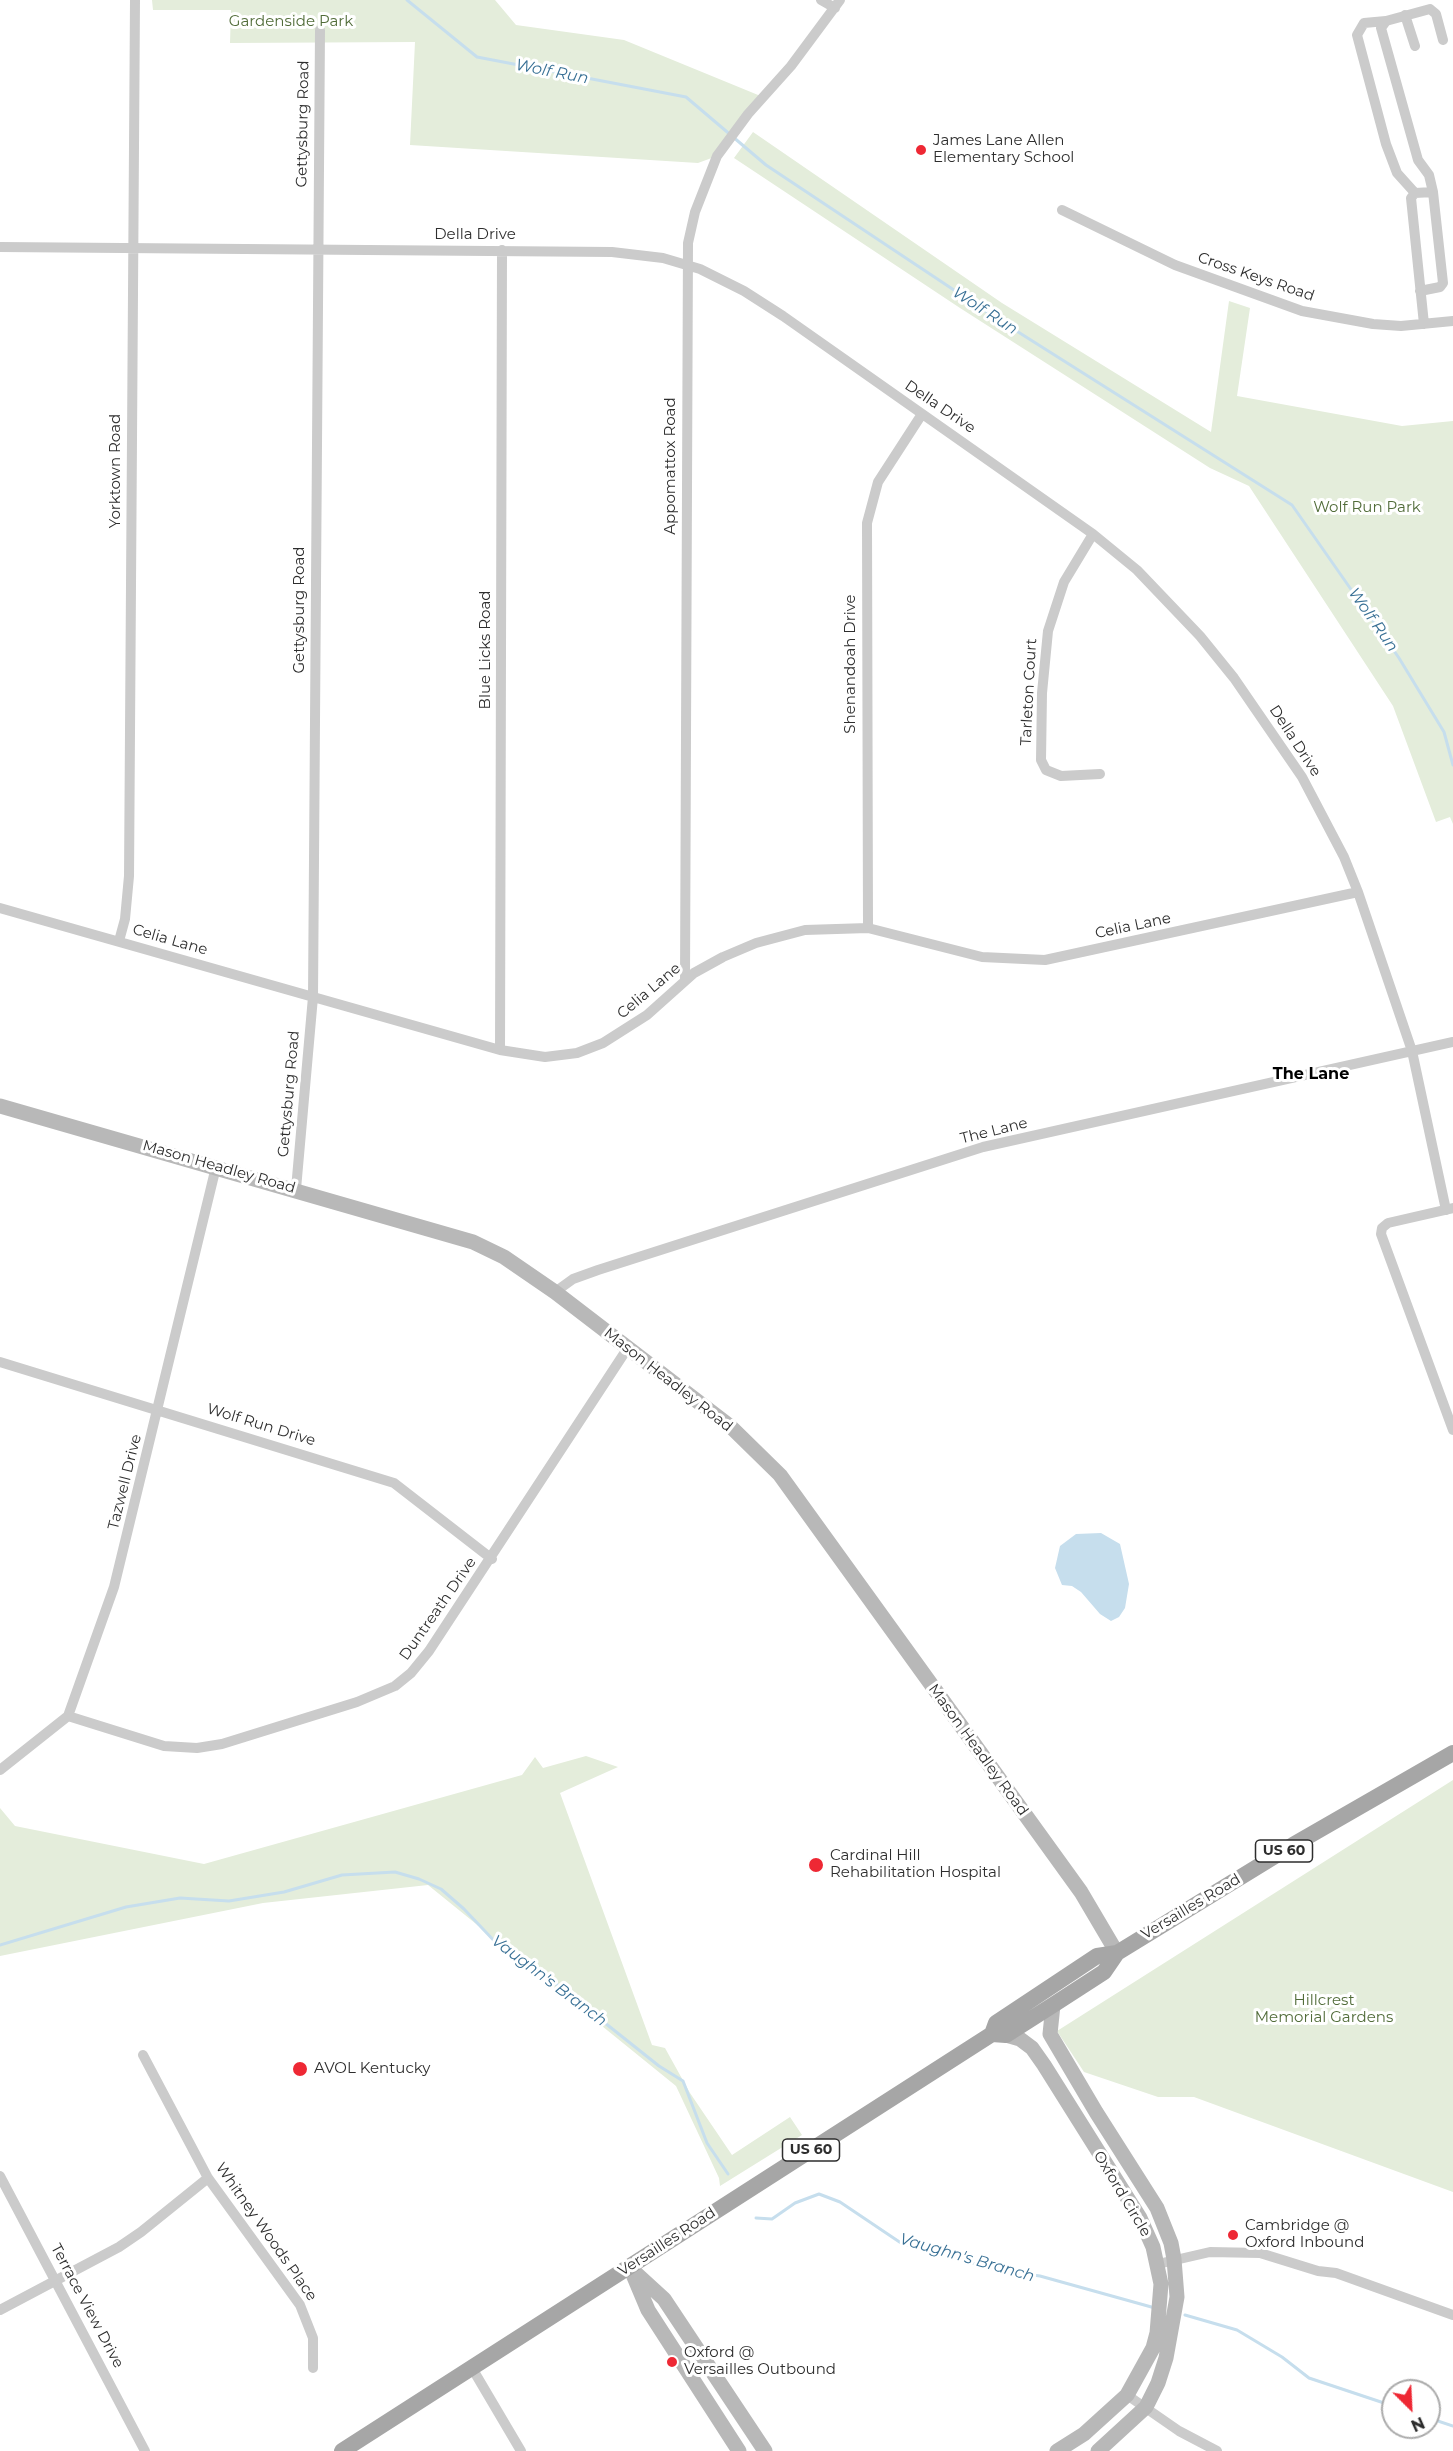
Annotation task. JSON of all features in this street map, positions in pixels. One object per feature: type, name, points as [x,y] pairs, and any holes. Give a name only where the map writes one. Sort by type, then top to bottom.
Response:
[{"type":"main road","name":"Mason Headley Road","points":[[0,1106],[296,1189],[473,1242],[504,1257],[555,1292],[731,1427],[780,1475],[1081,1892],[1117,1953]]},
{"type":"main road","name":"Versailles Road","points":[[999,2034],[996,2023],[1097,1956],[1117,1953],[1293,1845],[1453,1753]]},
{"type":"main road","name":"Versailles Road","points":[[342,2451],[999,2034],[1053,2005],[1104,1972],[1117,1953]]},
{"type":"main road","name":"Oxford Circle","points":[[1053,2005],[1050,2034],[1157,2208],[1171,2242],[1178,2297],[1167,2358],[1146,2407],[1098,2451]]},
{"type":"main road","name":"Oxford Circle","points":[[999,2034],[1020,2039],[1032,2048],[1044,2065],[1140,2218],[1158,2264],[1162,2298],[1153,2348],[1127,2396],[1084,2434],[1057,2451]]},
{"type":"main road","points":[[629,2267],[648,2310],[739,2451]]},
{"type":"main road","points":[[629,2267],[664,2299],[765,2451]]},
{"type":"street","name":"Yorktown Road","points":[[119,941],[125,919],[129,876],[135,0]]},
{"type":"street","points":[[821,0],[837,4]]},
{"type":"street","name":"Appomattox Road","points":[[685,980],[686,264],[695,212],[707,177],[724,146],[735,129],[791,66],[837,4]]},
{"type":"street","points":[[1415,193],[1398,173],[1386,144],[1358,35],[1364,23],[1386,21],[1434,10],[1443,40]]},
{"type":"street","points":[[1405,15],[1415,46]]},
{"type":"street","points":[[1386,21],[1381,28],[1418,160],[1429,175],[1433,192],[1443,283],[1440,287],[1420,291]]},
{"type":"street","name":"Gettysburg Road","points":[[296,1189],[313,997],[316,249],[320,30]]},
{"type":"street","points":[[1424,324],[1411,198],[1415,193],[1433,192]]},
{"type":"street","name":"Cross Keys Road","points":[[1062,210],[1175,265],[1285,305],[1373,324],[1424,324],[1453,321]]},
{"type":"street","name":"Della Drive","points":[[0,247],[612,252],[651,256],[686,264],[727,282],[774,309],[1093,534],[1151,584],[1234,678],[1302,777],[1344,857],[1412,1051],[1449,1209]]},
{"type":"street","name":"Blue Licks Road","points":[[500,1050],[502,250]]},
{"type":"street","name":"Shenandoah Drive","points":[[868,928],[867,523],[878,482],[922,414]]},
{"type":"street","name":"Tarleton Court","points":[[1093,534],[1064,582],[1048,631],[1042,693],[1041,760],[1046,770],[1061,776],[1100,774]]},
{"type":"street","name":"Celia Lane","points":[[0,908],[500,1050],[545,1057],[577,1053],[626,1030],[647,1015],[685,980],[723,957],[756,943],[805,930],[868,928],[982,957],[1045,960],[1358,892]]},
{"type":"street","name":"The Lane","points":[[555,1292],[573,1279],[598,1270],[983,1147],[1453,1042]]},
{"type":"street","name":"Tazwell Drive","points":[[68,1716],[114,1587],[216,1167]]},
{"type":"street","points":[[1449,1209],[1400,1219],[1388,1223],[1381,1231],[1451,1416],[1453,1430]]},
{"type":"street","name":"Duntreath Drive","points":[[68,1716],[164,1746],[197,1748],[222,1744],[357,1702],[395,1686],[411,1673],[492,1559],[627,1348]]},
{"type":"street","name":"Wolf Run Drive","points":[[0,1362],[394,1483],[492,1559]]},
{"type":"street","points":[[0,1770],[68,1716]]},
{"type":"street","name":"Whitney Woods Place","points":[[143,2055],[208,2178],[300,2305],[313,2338],[313,2368]]},
{"type":"street","name":"Terrace View Drive","points":[[0,2176],[57,2280],[145,2451]]},
{"type":"street","points":[[0,2310],[141,2232],[208,2178]]},
{"type":"street","points":[[1158,2264],[1210,2252],[1260,2253],[1318,2271],[1336,2273],[1453,2315]]},
{"type":"street","points":[[472,2368],[521,2451]]},
{"type":"street","points":[[1127,2396],[1216,2451]]},
{"type":"green space","name":"Gardenside Park","points":[[152,0],[495,0],[516,25],[624,40],[763,97],[717,156],[698,163],[410,145],[415,42],[230,43],[231,10],[153,10]]},
{"type":"green space","name":"Wolf Run Park","points":[[753,132],[1002,303],[1211,432],[1229,301],[1250,308],[1237,396],[1402,426],[1453,421],[1453,824],[1450,817],[1436,822],[1393,706],[1249,486],[1210,468],[960,308],[734,158]]},
{"type":"green space","points":[[586,1756],[618,1767],[560,1793],[652,2045],[665,2048],[690,2093],[732,2155],[790,2117],[802,2135],[720,2186],[719,2178],[676,2086],[428,1885],[263,1903],[0,1956],[0,1808],[15,1826],[204,1864],[522,1775],[535,1757],[543,1768]]},
{"type":"green space","name":"Hillcrest Memorial Gardens","points":[[1453,1780],[1453,2192],[1194,2097],[1158,2097],[1084,2072],[1057,2031]]},
{"type":"water","points":[[1101,1533],[1120,1544],[1129,1584],[1125,1608],[1119,1617],[1111,1621],[1100,1614],[1081,1592],[1072,1586],[1062,1585],[1055,1568],[1060,1546],[1076,1534]]},
{"type":"waterway","name":"Wolf Run","points":[[407,0],[477,57],[686,97],[766,165],[996,318],[1292,505],[1399,658],[1444,732],[1453,765]]},
{"type":"waterway","name":"Vaughn's Branch","points":[[0,1945],[126,1907],[180,1898],[229,1901],[284,1892],[342,1875],[395,1872],[419,1879],[441,1889],[464,1909],[500,1947],[556,1984],[659,2066],[683,2081],[707,2143],[728,2174]]},
{"type":"waterway","name":"Vaughn's Branch","points":[[756,2218],[772,2219],[795,2203],[819,2194],[840,2202],[901,2243],[997,2270],[1040,2276],[1155,2308]]},
{"type":"waterway","name":"Vaughn's Branch","points":[[1185,2315],[1237,2330],[1282,2357],[1309,2378],[1381,2402]]},
{"type":"waterway","name":"Vaughn's Branch","points":[[1441,2422],[1453,2426]]},
{"type":"place","name":"James Lane Allen Elementary School","points":[[921,150]]},
{"type":"place","name":"Cardinal Hill Rehabilitation Hospital","points":[[816,1865]]},
{"type":"place","name":"AVOL Kentucky","points":[[300,2069]]},
{"type":"place","name":"Cambridge @ Oxford Inbound","points":[[1233,2235]]},
{"type":"place","name":"Oxford @ Versailles Outbound","points":[[672,2362]]},
{"type":"district","name":"The Lane","points":[[1311,1074]]}]
